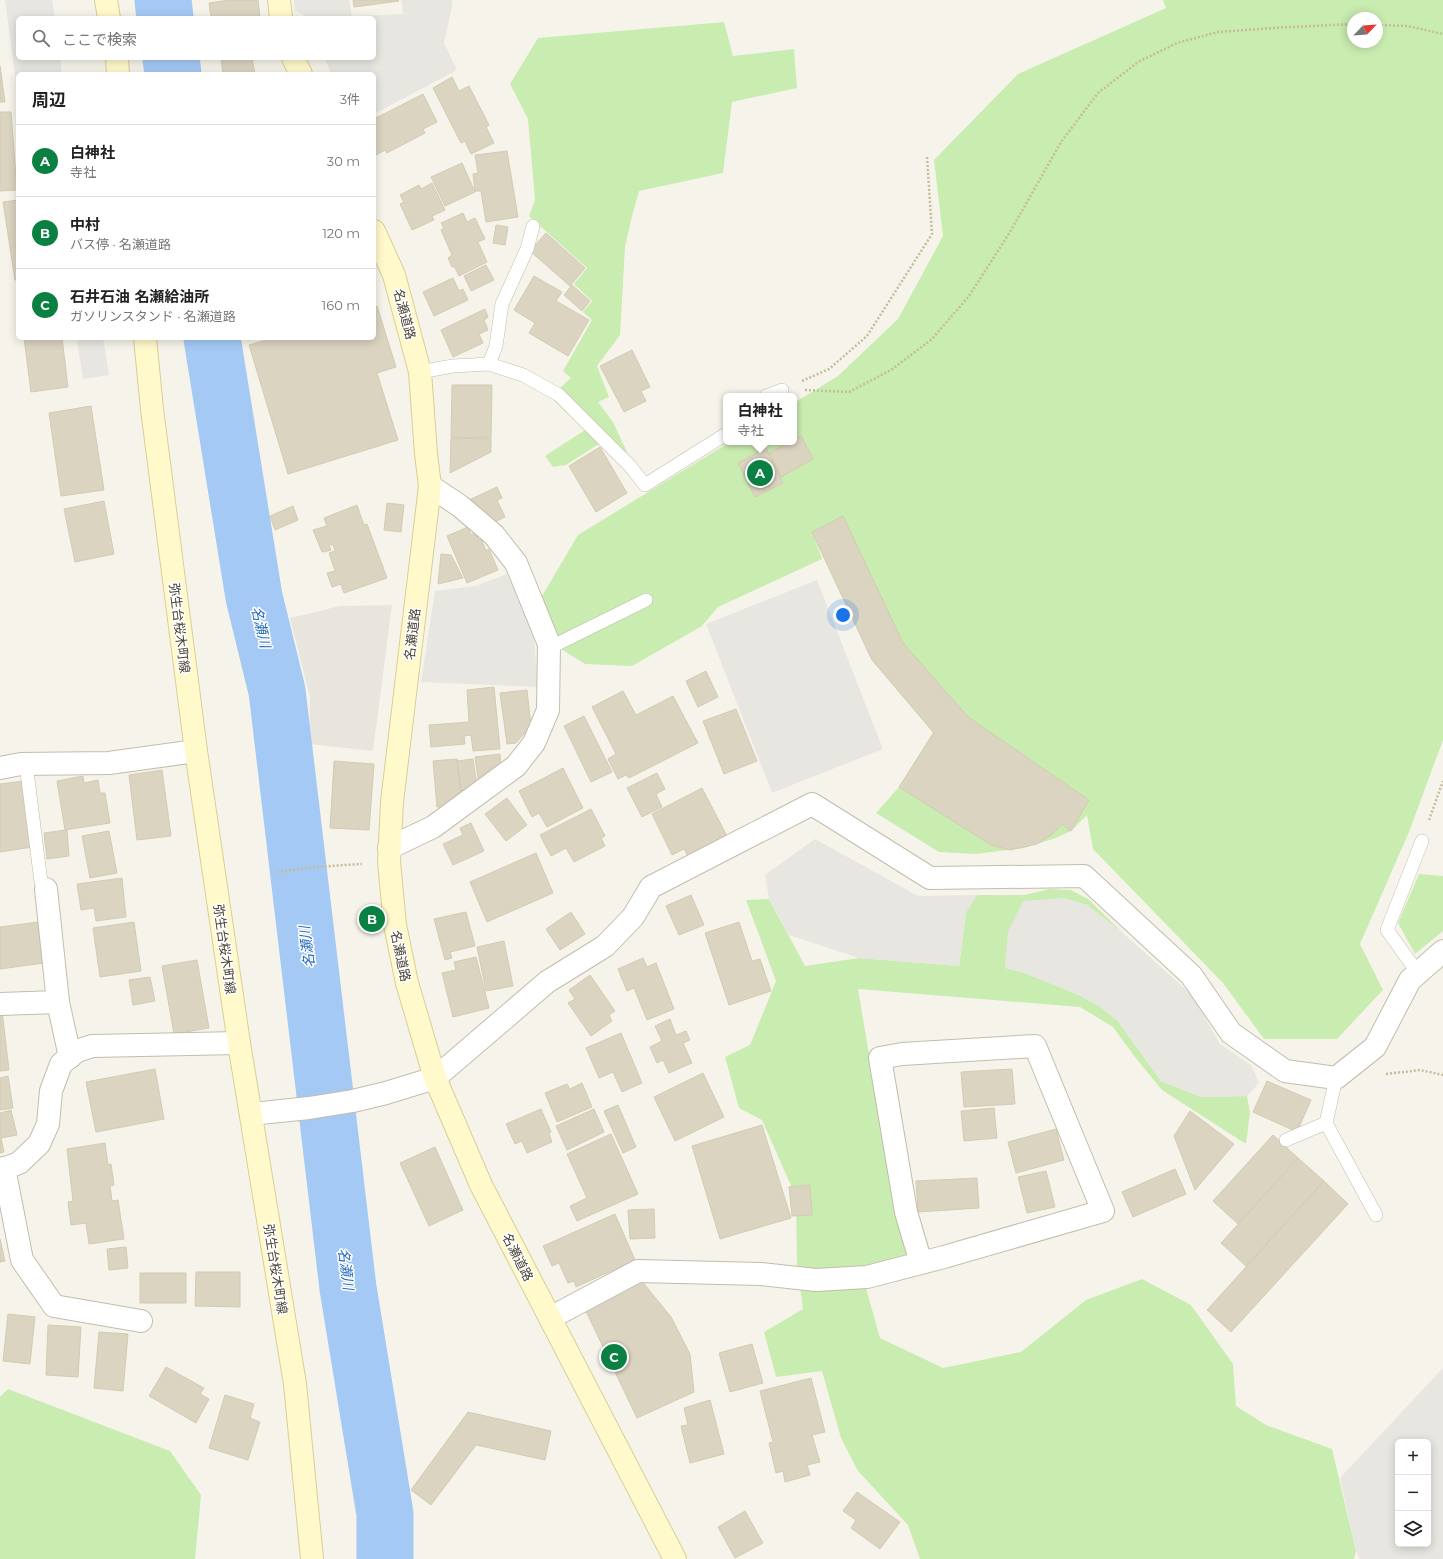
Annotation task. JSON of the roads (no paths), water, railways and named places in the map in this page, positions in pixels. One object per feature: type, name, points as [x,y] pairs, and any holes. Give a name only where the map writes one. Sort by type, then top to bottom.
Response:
[{"type":"street","points":[[106,0],[109,16]]},
{"type":"street","points":[[279,0],[281,16]]},
{"type":"street","points":[[117,60],[118,72]]},
{"type":"street","points":[[294,60],[300,72]]},
{"type":"street","name":"名瀬道路","points":[[376,235],[394,275],[420,372],[430,486],[392,802],[389,855],[395,925],[406,982],[435,1078],[481,1185],[675,1559]]},
{"type":"street","name":"弥生台桜木町線","points":[[145,340],[153,417],[196,750],[239,1043],[295,1384],[312,1559]]},
{"type":"street","points":[[389,855],[433,827],[516,766],[534,743],[548,710],[549,644],[516,563],[494,535],[460,506],[430,486]]},
{"type":"street","points":[[0,768],[26,764],[109,764],[196,750]]},
{"type":"street","points":[[251,1114],[309,1108],[354,1101],[386,1094],[435,1078],[547,982],[605,946],[633,917],[651,887],[812,804],[930,878],[1084,876],[1190,975],[1231,1033],[1285,1071],[1336,1078],[1375,1047],[1410,980],[1443,951]]},
{"type":"street","points":[[46,889],[58,1002],[70,1057]]},
{"type":"street","points":[[0,1004],[58,1002]]},
{"type":"street","points":[[142,1321],[54,1306],[22,1260],[2,1169],[19,1163],[39,1144],[48,1124],[51,1091],[61,1064],[77,1051],[92,1046],[239,1043]]},
{"type":"street","points":[[550,1318],[638,1270],[761,1274],[816,1280],[867,1277],[921,1263],[1103,1211],[1035,1046],[902,1054],[880,1058],[906,1212],[921,1263]]},
{"type":"lane","points":[[489,364],[496,346],[502,304],[527,249],[533,226]]},
{"type":"lane","points":[[420,372],[453,366],[489,364],[523,375],[559,395],[620,455],[645,484],[723,436]]},
{"type":"lane","points":[[774,393],[782,390]]},
{"type":"lane","points":[[549,648],[646,600]]},
{"type":"lane","points":[[26,764],[41,882],[46,889]]},
{"type":"lane","points":[[1418,973],[1387,930],[1422,841]]},
{"type":"lane","points":[[1336,1078],[1326,1123],[1376,1215]]},
{"type":"lane","points":[[1286,1140],[1326,1123]]},
{"type":"waterway","name":"名瀬川","points":[[163,0],[165,16]]},
{"type":"waterway","name":"名瀬川","points":[[171,60],[173,72]]},
{"type":"waterway","name":"名瀬川","points":[[212,340],[254,597],[277,691],[348,1288],[385,1514],[385,1559]]},
{"type":"place","name":"白神社","points":[[760,473]]},
{"type":"place","name":"中村","points":[[372,919]]},
{"type":"place","name":"石井石油 名瀬給油所","points":[[614,1357]]}]
